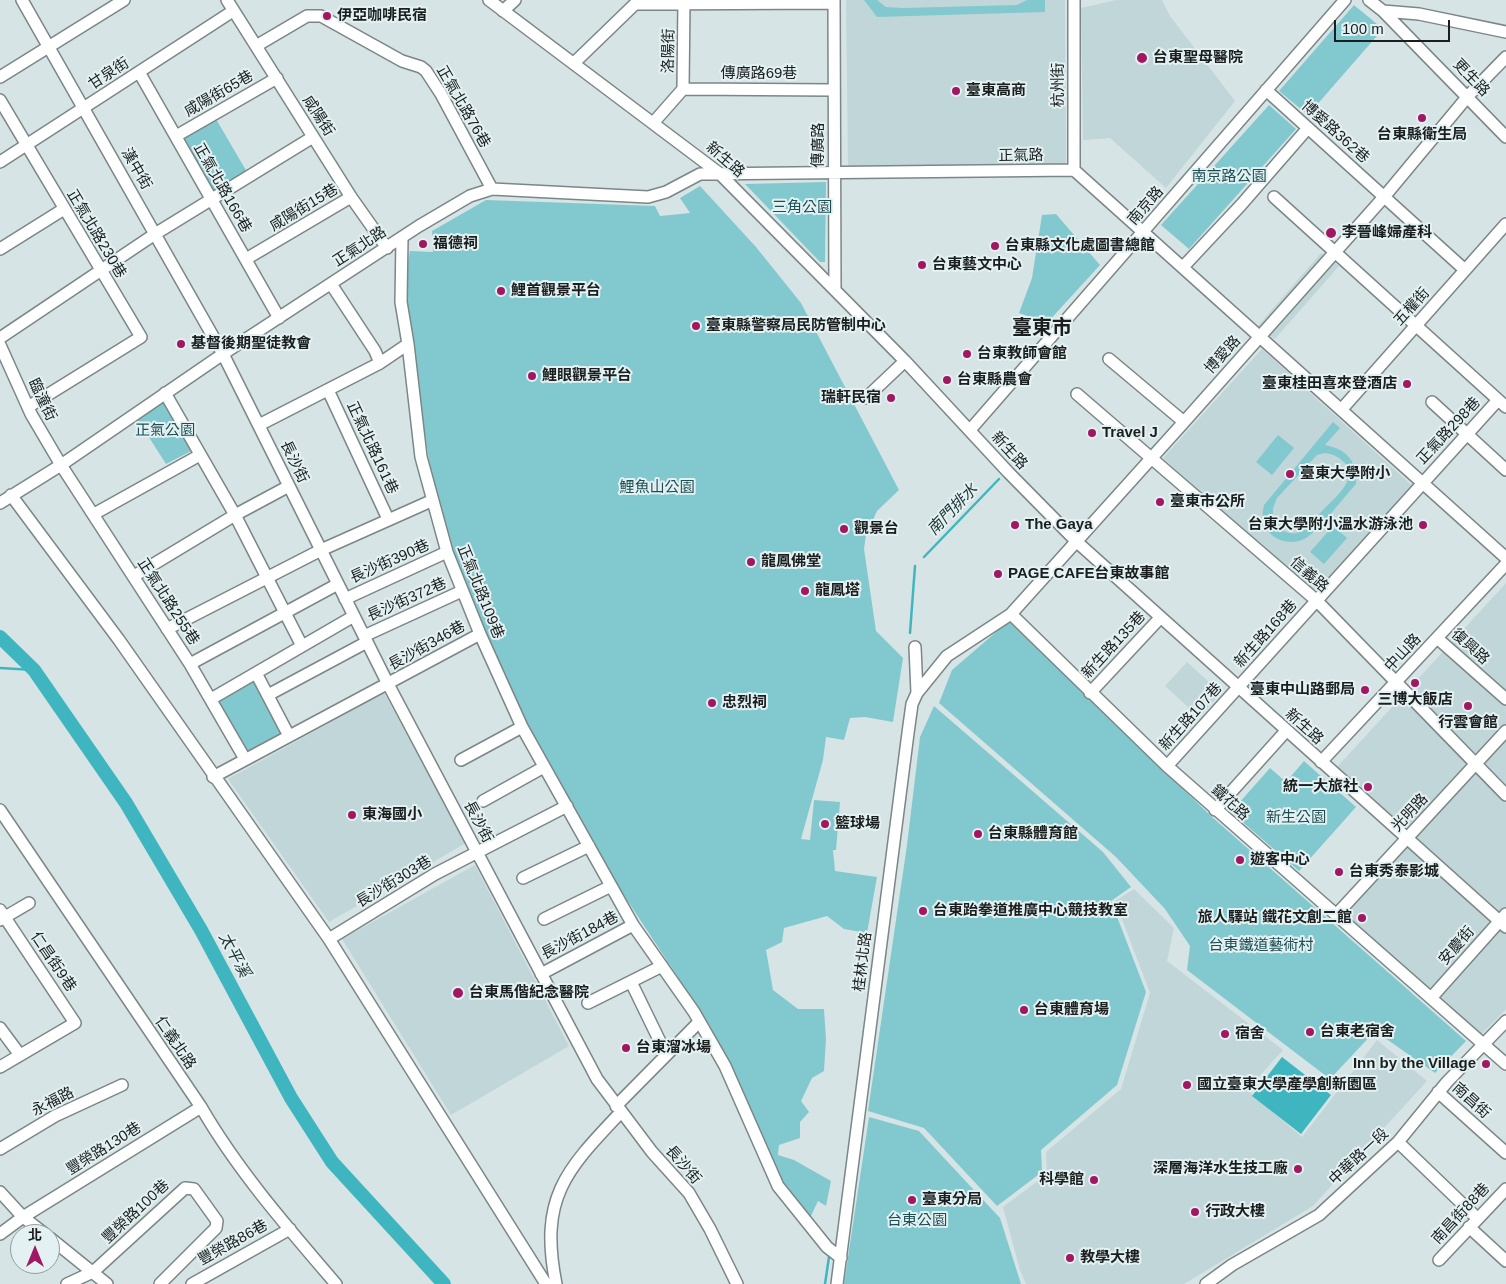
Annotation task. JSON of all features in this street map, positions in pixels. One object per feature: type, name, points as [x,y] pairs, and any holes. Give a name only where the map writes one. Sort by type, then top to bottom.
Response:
[{"type":"street","name":"漢中街","points":[[22,0],[223,354]]},
{"type":"street","points":[[0,77],[124,0]]},
{"type":"street","name":"咸陽街","points":[[227,0],[351,197],[386,248]]},
{"type":"street","name":"新生路","points":[[489,0],[720,173],[905,361],[1077,542],[1321,762],[1504,920]]},
{"type":"street","points":[[504,11],[515,0]]},
{"type":"street","name":"杭州街","points":[[1074,0],[1074,170]]},
{"type":"street","name":"南京路","points":[[970,430],[1345,0]]},
{"type":"street","name":"更生路","points":[[1369,0],[1383,11],[1506,136]]},
{"type":"street","points":[[574,63],[635,4],[684,2],[834,2]]},
{"type":"street","name":"洛陽街","points":[[654,122],[684,89],[684,2]]},
{"type":"street","name":"傳廣路","points":[[834,2],[835,289]]},
{"type":"street","name":"甘泉街","points":[[0,162],[233,11]]},
{"type":"street","points":[[1383,11],[1419,14],[1506,32]]},
{"type":"street","name":"正氣北路76巷","points":[[256,46],[307,16],[314,16],[327,19],[402,61],[426,70],[492,189]]},
{"type":"street","name":"博愛路","points":[[947,656],[1011,614],[1335,252],[1468,96],[1506,57]]},
{"type":"street","name":"正氣北路166巷","points":[[139,72],[279,318]]},
{"type":"street","name":"咸陽街65巷","points":[[176,136],[277,78]]},
{"type":"street","name":"傳廣路69巷","points":[[684,89],[834,90]]},
{"type":"street","name":"博愛路362巷","points":[[1266,90],[1465,270]]},
{"type":"street","name":"正氣北路230巷","points":[[0,100],[141,337],[28,407]]},
{"type":"street","points":[[1183,267],[1241,206],[1308,128]]},
{"type":"street","points":[[0,338],[211,198],[313,137]]},
{"type":"street","points":[[1074,170],[1506,558]]},
{"type":"street","name":"正氣路","points":[[720,173],[1074,170]]},
{"type":"street","name":"正氣北路","points":[[0,503],[58,467],[223,354],[470,196],[492,189],[648,197],[666,192],[700,174],[720,173]]},
{"type":"street","name":"咸陽街15巷","points":[[246,259],[351,197]]},
{"type":"street","points":[[1274,197],[1502,403]]},
{"type":"street","points":[[0,249],[64,209]]},
{"type":"street","name":"五權街","points":[[1341,410],[1506,224]]},
{"type":"street","name":"正氣北路109巷","points":[[402,238],[401,302],[408,344],[421,457],[431,501],[447,552],[480,634],[522,727],[633,925],[694,1012],[725,1066],[778,1186],[827,1247],[841,1258]]},
{"type":"street","points":[[331,284],[376,351],[380,362]]},
{"type":"street","points":[[259,425],[380,362],[408,344]]},
{"type":"street","name":"臨潼街","points":[[0,345],[58,467]]},
{"type":"street","name":"長沙街","points":[[223,354],[388,684],[596,1079],[652,1152],[689,1192],[710,1229],[737,1284]]},
{"type":"street","points":[[1109,358],[1184,422]]},
{"type":"street","points":[[866,398],[905,361]]},
{"type":"street","name":"正氣北路161巷","points":[[328,390],[388,519]]},
{"type":"street","points":[[165,393],[235,515],[302,646]]},
{"type":"street","name":"信義路","points":[[1077,394],[1317,601],[1477,763],[1506,795]]},
{"type":"street","points":[[1432,402],[1506,470]]},
{"type":"street","name":"正氣路298巷","points":[[1317,601],[1422,482],[1467,434],[1502,403]]},
{"type":"street","points":[[94,514],[200,455]]},
{"type":"street","name":"正氣北路255巷","points":[[58,467],[94,514],[134,576],[190,664],[244,759]]},
{"type":"street","points":[[134,576],[235,515],[289,486]]},
{"type":"street","points":[[11,495],[119,640],[213,778],[329,940],[546,1284]]},
{"type":"street","points":[[167,629],[321,550],[431,501]]},
{"type":"street","name":"長沙街390巷","points":[[345,599],[447,552]]},
{"type":"street","name":"中山路","points":[[1321,762],[1506,564]]},
{"type":"street","points":[[190,664],[338,584]]},
{"type":"street","name":"長沙街372巷","points":[[268,695],[365,639],[462,591]]},
{"type":"street","name":"新生路168巷","points":[[1238,688],[1317,601]]},
{"type":"street","name":"鐵花路","points":[[1011,614],[1090,693],[1215,810],[1506,1064]]},
{"type":"street","points":[[211,699],[354,616]]},
{"type":"street","name":"新生路135巷","points":[[1090,693],[1160,618]]},
{"type":"street","name":"長沙街346巷","points":[[213,778],[244,759],[480,634]]},
{"type":"street","name":"復興路","points":[[1437,638],[1506,699]]},
{"type":"street","points":[[916,647],[917,693]]},
{"type":"street","name":"桂林北路","points":[[837,1284],[912,704],[917,693],[947,656]]},
{"type":"street","points":[[256,673],[289,736]]},
{"type":"street","name":"新生路107巷","points":[[1167,766],[1238,688]]},
{"type":"street","points":[[461,760],[522,727]]},
{"type":"street","points":[[1215,810],[1286,731]]},
{"type":"street","name":"光明路","points":[[1336,915],[1506,731]]},
{"type":"street","points":[[483,801],[544,767]]},
{"type":"street","name":"長沙街303巷","points":[[329,940],[389,902],[476,852],[567,806]]},
{"type":"street","name":"仁義北路","points":[[0,810],[201,1107],[218,1137],[336,1284]]},
{"type":"street","points":[[523,878],[589,846]]},
{"type":"street","points":[[544,919],[612,886]]},
{"type":"street","points":[[2,916],[29,903]]},
{"type":"street","name":"仁昌街9巷","points":[[2,916],[75,1023],[20,1054]]},
{"type":"street","name":"安慶街","points":[[1431,998],[1504,920]]},
{"type":"street","name":"長沙街184巷","points":[[542,974],[633,925]]},
{"type":"street","points":[[588,1003],[662,966]]},
{"type":"street","points":[[631,982],[666,1054]]},
{"type":"street","name":"中華路一段","points":[[1206,1284],[1232,1265],[1319,1215],[1398,1142],[1438,1092],[1506,1021]]},
{"type":"street","points":[[556,1284],[550,1257],[552,1213],[560,1186],[619,1109],[666,1054],[699,1022]]},
{"type":"street","points":[[0,1028],[20,1054],[0,1067]]},
{"type":"street","name":"永福路","points":[[0,1149],[55,1116],[122,1086]]},
{"type":"street","name":"南昌街","points":[[1438,1092],[1506,1153]]},
{"type":"street","name":"豐榮路130巷","points":[[0,1234],[23,1217],[201,1107]]},
{"type":"street","points":[[1398,1142],[1473,1222],[1506,1261]]},
{"type":"street","name":"豐榮路100巷","points":[[67,1284],[93,1272],[185,1188],[194,1189],[217,1221],[216,1228],[160,1284]]},
{"type":"street","name":"南昌街88巷","points":[[1439,1260],[1506,1189]]},
{"type":"street","points":[[0,1192],[32,1224]]},
{"type":"street","name":"豐榮路86巷","points":[[192,1284],[290,1229]]},
{"type":"street","points":[[60,1246],[107,1284]]},
{"type":"shaded area","name":"臺東高商","points":[[846,0],[1065,0],[1066,167],[848,168]]},
{"type":"shaded area","name":"台東聖母醫院","points":[[1116,0],[1162,0],[1170,16],[1235,101],[1166,188],[1110,138],[1083,140],[1081,8]]},
{"type":"shaded area","points":[[1321,253],[1339,266],[1275,339],[1257,327]]},
{"type":"shaded area","name":"臺東大學附小","points":[[1262,349],[1417,490],[1313,594],[1163,458]]},
{"type":"shaded area","points":[[1506,583],[1506,1009],[1478,1038],[1341,918],[1411,835],[1337,767]]},
{"type":"shaded area","points":[[1187,662],[1221,693],[1199,717],[1165,686]]},
{"type":"shaded area","name":"東海國小","points":[[384,693],[466,843],[329,922],[228,779]]},
{"type":"shaded area","name":"台東馬偕紀念醫院","points":[[475,865],[569,1046],[451,1115],[342,939]]},
{"type":"shaded area","name":"國立臺東大學產學創新園區","points":[[1134,889],[1174,928],[1167,961],[1283,1050],[1247,1090],[1302,1137],[1377,1040],[1427,1081],[1313,1206],[1184,1284],[1026,1284],[1020,1270],[1003,1207],[1047,1174],[1046,1152],[1121,1089],[1150,993],[1115,901]]},
{"type":"shaded area","points":[[1282,1057],[1331,1095],[1301,1134],[1252,1096]]},
{"type":"green space","points":[[864,0],[877,0],[886,7],[903,8],[1017,5],[1027,0],[1045,0],[1045,12],[877,17]]},
{"type":"green space","points":[[1354,5],[1383,29],[1308,115],[1279,91]]},
{"type":"green space","name":"南京路公園","points":[[1269,105],[1296,129],[1189,249],[1161,225]]},
{"type":"green space","points":[[216,119],[247,172],[213,192],[181,138]]},
{"type":"green space","name":"三角公園","points":[[826,182],[825,262],[820,262],[745,184]]},
{"type":"green space","name":"鯉魚山公園","points":[[700,186],[756,247],[801,303],[899,490],[877,511],[866,535],[864,549],[876,631],[903,658],[893,722],[865,717],[850,718],[844,740],[826,737],[823,760],[801,839],[810,840],[814,800],[840,802],[836,850],[833,850],[835,871],[877,877],[867,933],[844,929],[827,916],[784,928],[782,942],[766,950],[773,990],[798,1009],[824,1009],[826,1039],[824,1071],[812,1078],[801,1101],[809,1112],[800,1122],[800,1138],[779,1145],[778,1155],[794,1160],[831,1181],[826,1206],[818,1201],[810,1218],[787,1195],[710,1026],[610,874],[524,720],[452,552],[430,467],[404,284],[410,251],[433,252],[432,231],[486,200],[655,206],[660,216],[690,213],[680,198]]},
{"type":"green space","points":[[1056,214],[1100,265],[1047,323],[1019,313],[1032,278],[1042,215]]},
{"type":"green space","name":"正氣公園","points":[[165,400],[195,449],[166,464],[136,417]]},
{"type":"green space","points":[[1333,422],[1340,428],[1325,445],[1345,453],[1349,457],[1355,469],[1356,484],[1318,528],[1302,540],[1294,542],[1281,540],[1273,536],[1265,526],[1263,518],[1264,505]],"holes":[[[1325,453],[1336,456],[1345,463],[1349,476],[1347,482],[1338,495],[1309,526],[1303,531],[1288,533],[1278,527],[1273,521],[1273,508],[1277,498],[1317,455]]]},
{"type":"green space","points":[[1278,435],[1294,448],[1272,475],[1256,462]]},
{"type":"green space","points":[[1333,526],[1347,538],[1324,564],[1310,552]]},
{"type":"green space","name":"台東鐵道藝術村","points":[[1009,621],[1212,817],[1466,1041],[1435,1073],[1375,1031],[1330,1079],[1187,970],[1190,946],[1165,909],[1116,857],[939,703],[952,670]]},
{"type":"green space","points":[[256,679],[285,732],[246,753],[217,700]]},
{"type":"green space","points":[[934,706],[1103,852],[1131,887],[1111,901],[1146,992],[1117,1085],[1041,1150],[1042,1172],[997,1206],[924,1128],[868,1111],[907,845],[920,737]]},
{"type":"green space","name":"新生公園","points":[[1304,761],[1356,807],[1299,871],[1231,812],[1270,768],[1286,782]]},
{"type":"green space","name":"台東公園","points":[[869,1117],[919,1131],[1000,1218],[1021,1284],[844,1284]]},
{"type":"waterway","name":"南門排水","points":[[924,557],[999,479]]},
{"type":"waterway","name":"南門排水","points":[[910,633],[915,566]]},
{"type":"waterway","name":"太平溪","points":[[0,637],[34,670],[126,803],[201,930],[291,1098],[332,1162],[444,1284]]},
{"type":"waterway","points":[[0,668],[34,670]]},
{"type":"waterway","name":"南門排水","points":[[825,1284],[829,1257]]},
{"type":"place","name":"伊亞咖啡民宿","points":[[327,16]]},
{"type":"place","name":"台東聖母醫院","points":[[1142,58]]},
{"type":"place","name":"臺東高商","points":[[956,91]]},
{"type":"place","name":"台東縣衛生局","points":[[1422,118]]},
{"type":"place","name":"李晉峰婦產科","points":[[1331,233]]},
{"type":"place","name":"福德祠","points":[[423,244]]},
{"type":"place","name":"台東縣文化處圖書總館","points":[[995,246]]},
{"type":"place","name":"台東藝文中心","points":[[922,265]]},
{"type":"place","name":"鯉首觀景平台","points":[[501,291]]},
{"type":"place","name":"臺東縣警察局民防管制中心","points":[[696,326]]},
{"type":"place","name":"基督後期聖徒教會","points":[[181,344]]},
{"type":"place","name":"台東教師會館","points":[[967,354]]},
{"type":"place","name":"鯉眼觀景平台","points":[[532,376]]},
{"type":"place","name":"台東縣農會","points":[[947,380]]},
{"type":"place","name":"臺東桂田喜來登酒店","points":[[1407,384]]},
{"type":"place","name":"瑞軒民宿","points":[[891,398]]},
{"type":"place","name":"Travel J","points":[[1092,433]]},
{"type":"place","name":"臺東大學附小","points":[[1290,474]]},
{"type":"place","name":"臺東市公所","points":[[1160,502]]},
{"type":"place","name":"The Gaya","points":[[1015,525]]},
{"type":"place","name":"台東大學附小溫水游泳池","points":[[1423,525]]},
{"type":"place","name":"觀景台","points":[[844,529]]},
{"type":"place","name":"龍鳳佛堂","points":[[751,562]]},
{"type":"place","name":"PAGE CAFE台東故事館","points":[[998,574]]},
{"type":"place","name":"龍鳳塔","points":[[805,591]]},
{"type":"place","name":"三博大飯店","points":[[1415,683]]},
{"type":"place","name":"臺東中山路郵局","points":[[1365,690]]},
{"type":"place","name":"忠烈祠","points":[[712,703]]},
{"type":"place","name":"行雲會館","points":[[1468,706]]},
{"type":"place","name":"統一大旅社","points":[[1368,787]]},
{"type":"place","name":"東海國小","points":[[352,815]]},
{"type":"place","name":"籃球場","points":[[825,824]]},
{"type":"place","name":"台東縣體育館","points":[[978,834]]},
{"type":"place","name":"遊客中心","points":[[1240,860]]},
{"type":"place","name":"台東秀泰影城","points":[[1339,872]]},
{"type":"place","name":"台東跆拳道推廣中心競技教室","points":[[923,911]]},
{"type":"place","name":"旅人驛站 鐵花文創二館","points":[[1362,918]]},
{"type":"place","name":"台東馬偕紀念醫院","points":[[458,993]]},
{"type":"place","name":"台東體育場","points":[[1024,1010]]},
{"type":"place","name":"台東老宿舍","points":[[1310,1032]]},
{"type":"place","name":"宿舍","points":[[1225,1034]]},
{"type":"place","name":"台東溜冰場","points":[[626,1048]]},
{"type":"place","name":"Inn by the Village","points":[[1486,1064]]},
{"type":"place","name":"國立臺東大學產學創新園區","points":[[1187,1085]]},
{"type":"place","name":"深層海洋水生技工廠","points":[[1298,1169]]},
{"type":"place","name":"科學館","points":[[1094,1180]]},
{"type":"place","name":"臺東分局","points":[[912,1200]]},
{"type":"place","name":"行政大樓","points":[[1195,1212]]},
{"type":"place","name":"教學大樓","points":[[1070,1258]]},
{"type":"district","name":"臺東市","points":[[1042,328]]}]
